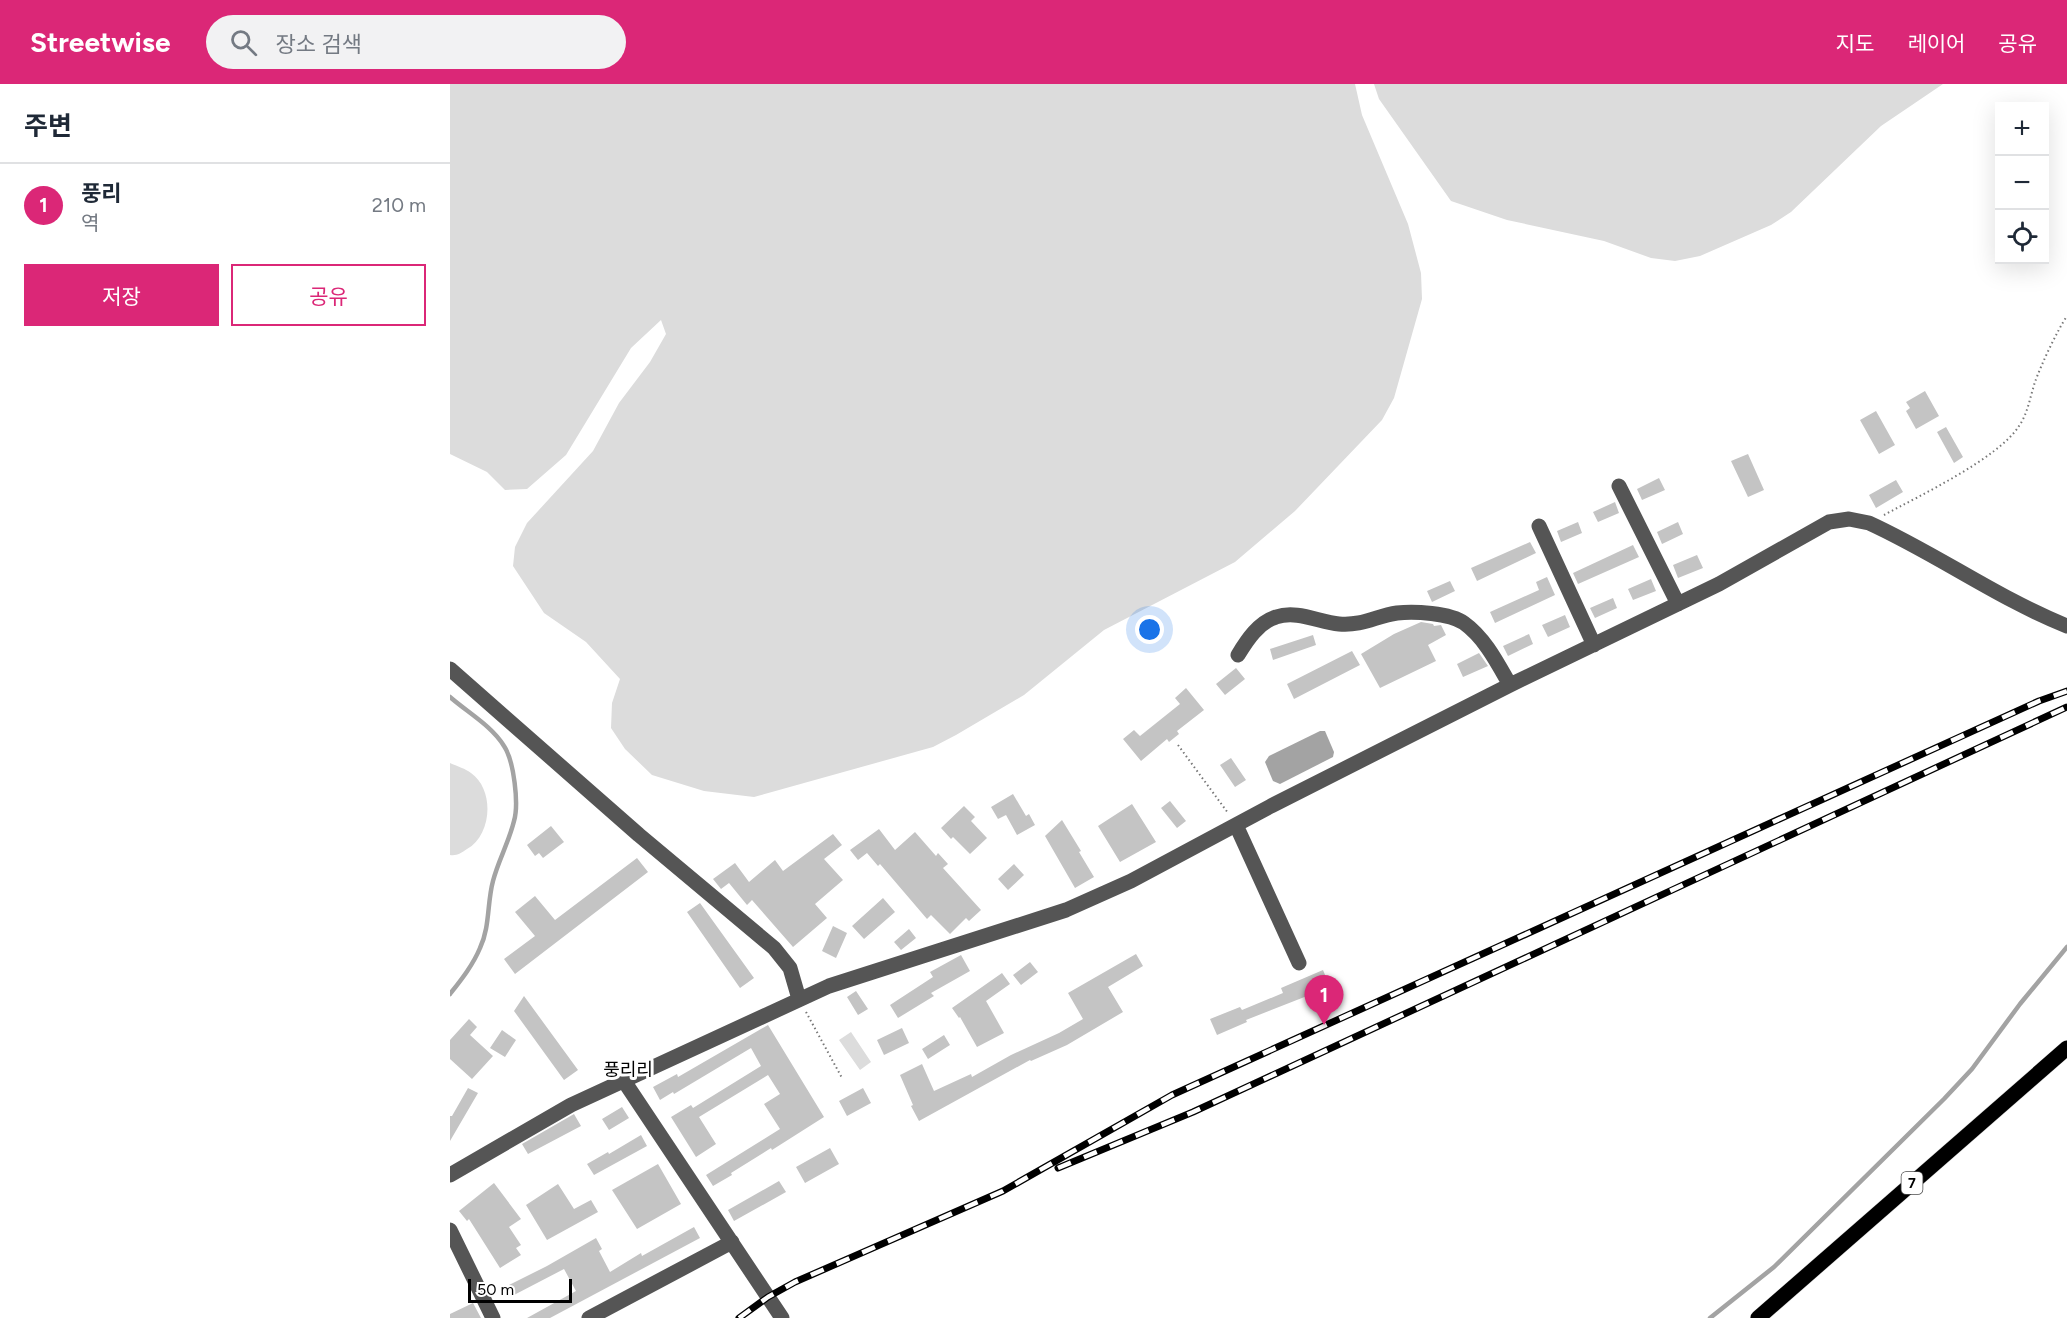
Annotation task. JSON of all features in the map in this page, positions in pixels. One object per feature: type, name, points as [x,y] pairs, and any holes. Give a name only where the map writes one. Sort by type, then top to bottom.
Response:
[{"type":"main road","name":"7","points":[[1758,1318],[2067,1048]]},
{"type":"street","points":[[1619,486],[1678,604]]},
{"type":"street","points":[[450,1175],[571,1105],[799,999],[861,975],[1066,910],[1131,881],[1271,806],[1510,685],[1719,584],[1829,522],[1849,519],[1869,523],[2005,597],[2067,626]]},
{"type":"street","points":[[1539,526],[1593,645]]},
{"type":"street","points":[[1238,655],[1248,638],[1275,617],[1288,615],[1337,624],[1358,625],[1397,613],[1427,613],[1451,617],[1464,623],[1493,656],[1510,685]]},
{"type":"street","points":[[450,669],[639,835],[774,948],[790,968],[799,999]]},
{"type":"street","points":[[1236,825],[1299,963]]},
{"type":"street","points":[[624,1081],[782,1318]]},
{"type":"street","points":[[450,1230],[494,1318]]},
{"type":"street","points":[[589,1318],[732,1242]]},
{"type":"path","points":[[1869,523],[1957,475],[2010,437],[2019,426],[2030,404],[2036,380],[2067,316]]},
{"type":"path","points":[[1178,745],[1236,825]]},
{"type":"path","points":[[799,999],[842,1078]]},
{"type":"shaded area","points":[[450,84],[1355,84],[1362,115],[1408,224],[1421,273],[1422,299],[1394,398],[1382,420],[1295,511],[1235,562],[1104,630],[1024,695],[933,747],[754,797],[704,791],[652,775],[625,749],[611,728],[612,703],[620,679],[586,642],[544,613],[513,566],[515,547],[527,523],[593,451],[619,403],[650,362],[666,334],[661,320],[631,348],[566,455],[527,489],[505,490],[487,472],[450,454]]},
{"type":"shaded area","points":[[1374,84],[1943,84],[1881,126],[1791,212],[1771,225],[1700,256],[1675,261],[1651,258],[1604,241],[1507,220],[1451,201],[1379,99]]},
{"type":"shaded area","points":[[1320,731],[1325,731],[1334,752],[1333,757],[1280,784],[1273,781],[1265,762],[1269,756]]},
{"type":"shaded area","points":[[450,763],[469,772],[479,781],[487,801],[486,823],[482,834],[457,855],[450,855]]},
{"type":"shaded area","points":[[851,1032],[871,1062],[860,1070],[839,1040]]},
{"type":"building","points":[[1925,391],[1939,416],[1916,429],[1906,411],[1910,408],[1906,402]]},
{"type":"building","points":[[1876,411],[1895,445],[1879,454],[1860,420]]},
{"type":"building","points":[[1946,427],[1963,457],[1954,463],[1937,432]]},
{"type":"building","points":[[1748,454],[1764,490],[1748,497],[1731,461]]},
{"type":"building","points":[[1659,478],[1665,490],[1642,500],[1637,489]]},
{"type":"building","points":[[1896,480],[1903,492],[1876,508],[1869,495]]},
{"type":"building","points":[[1615,502],[1619,513],[1598,522],[1593,512]]},
{"type":"building","points":[[1578,522],[1582,533],[1561,542],[1557,531]]},
{"type":"building","points":[[1678,522],[1683,534],[1662,544],[1657,532]]},
{"type":"building","points":[[1530,542],[1536,553],[1477,581],[1471,568]]},
{"type":"building","points":[[1633,545],[1639,557],[1578,584],[1573,573]]},
{"type":"building","points":[[1697,555],[1703,568],[1678,578],[1673,565]]},
{"type":"building","points":[[1547,577],[1555,595],[1495,623],[1490,612],[1539,590],[1536,582]]},
{"type":"building","points":[[1651,579],[1656,591],[1633,600],[1628,589]]},
{"type":"building","points":[[1450,581],[1455,591],[1432,602],[1427,591]]},
{"type":"building","points":[[1613,598],[1617,608],[1595,618],[1590,608]]},
{"type":"building","points":[[1565,615],[1570,627],[1548,637],[1542,625]]},
{"type":"building","points":[[1421,622],[1434,626],[1441,625],[1446,635],[1428,645],[1436,661],[1380,688],[1361,654],[1394,634]]},
{"type":"building","points":[[1529,634],[1533,644],[1508,656],[1503,646]]},
{"type":"building","points":[[1313,635],[1316,645],[1273,660],[1270,649]]},
{"type":"building","points":[[1352,651],[1360,665],[1294,699],[1287,684]]},
{"type":"building","points":[[1479,653],[1488,666],[1463,677],[1457,664]]},
{"type":"building","points":[[1236,668],[1245,679],[1225,695],[1216,684]]},
{"type":"building","points":[[1186,688],[1204,710],[1177,731],[1179,734],[1169,742],[1167,739],[1141,761],[1123,739],[1134,730],[1140,736],[1180,704],[1175,698]]},
{"type":"building","points":[[1231,758],[1246,780],[1235,787],[1220,765]]},
{"type":"building","points":[[1013,794],[1026,816],[1029,814],[1035,825],[1017,835],[1006,815],[998,819],[991,807]]},
{"type":"building","points":[[1170,801],[1186,821],[1177,828],[1161,808]]},
{"type":"building","points":[[1132,804],[1156,842],[1120,862],[1098,826]]},
{"type":"building","points":[[964,806],[975,817],[971,821],[987,838],[970,854],[941,828]]},
{"type":"building","points":[[1062,820],[1094,877],[1075,888],[1045,836]]},
{"type":"building","points":[[551,826],[564,842],[543,858],[539,853],[535,856],[527,845]]},
{"type":"building","points":[[879,829],[895,850],[915,832],[936,856],[938,853],[948,864],[943,868],[981,910],[969,921],[966,918],[950,934],[931,915],[927,919],[880,864],[878,866],[867,853],[858,860],[850,850]]},
{"type":"building","points":[[833,834],[842,845],[824,859],[843,880],[815,904],[827,918],[793,947],[752,900],[747,905],[729,883],[721,889],[713,879],[735,863],[749,882],[775,860],[783,871]]},
{"type":"building","points":[[637,858],[648,872],[515,974],[504,959],[535,936],[515,912],[535,896],[555,920]]},
{"type":"building","points":[[1014,864],[1024,875],[1008,890],[998,879]]},
{"type":"building","points":[[883,898],[895,912],[864,939],[852,926]]},
{"type":"building","points":[[700,903],[754,978],[740,988],[687,912]]},
{"type":"building","points":[[833,926],[847,933],[836,958],[822,951]]},
{"type":"building","points":[[909,929],[916,938],[901,950],[894,942]]},
{"type":"building","points":[[1136,954],[1143,966],[1108,987],[1123,1012],[1067,1045],[1030,1060],[919,1121],[900,1075],[922,1064],[934,1091],[971,1074],[972,1077],[1011,1055],[1059,1033],[1083,1019],[1068,993]]},
{"type":"building","points":[[961,955],[970,971],[931,993],[934,996],[898,1018],[890,1005],[933,977],[930,972]]},
{"type":"building","points":[[1030,962],[1038,972],[1021,985],[1013,975]]},
{"type":"building","points":[[1323,970],[1330,987],[1246,1020],[1247,1022],[1217,1035],[1210,1019],[1240,1007],[1242,1010],[1283,993],[1281,988]]},
{"type":"building","points":[[1002,973],[1010,984],[986,1001],[1004,1033],[977,1047],[960,1017],[952,1008]]},
{"type":"building","points":[[856,991],[868,1009],[858,1015],[847,997]]},
{"type":"building","points":[[524,996],[578,1070],[564,1080],[514,1011]]},
{"type":"building","points":[[469,1019],[477,1027],[470,1035],[493,1056],[472,1079],[450,1059],[450,1040]]},
{"type":"building","points":[[768,1025],[824,1117],[713,1186],[706,1175],[780,1129],[764,1104],[780,1094],[768,1075],[699,1117],[716,1144],[696,1157],[671,1117],[691,1105],[693,1108],[761,1066],[751,1048],[660,1100],[653,1087],[677,1074],[678,1077]]},
{"type":"building","points":[[902,1028],[909,1043],[884,1055],[877,1040]]},
{"type":"building","points":[[502,1030],[516,1040],[505,1057],[490,1048]]},
{"type":"building","points":[[944,1035],[950,1045],[928,1059],[922,1049]]},
{"type":"building","points":[[468,1088],[478,1093],[450,1141],[450,1116]]},
{"type":"building","points":[[863,1088],[871,1103],[847,1116],[839,1101]]},
{"type":"building","points":[[622,1107],[629,1118],[609,1130],[602,1119]]},
{"type":"building","points":[[574,1114],[581,1126],[528,1154],[522,1144]]},
{"type":"building","points":[[641,1135],[647,1146],[594,1175],[587,1164]]},
{"type":"building","points":[[830,1148],[839,1164],[805,1183],[796,1167]]},
{"type":"building","points":[[658,1164],[681,1204],[637,1229],[612,1190]]},
{"type":"building","points":[[779,1181],[786,1192],[734,1221],[728,1210]]},
{"type":"building","points":[[494,1183],[521,1219],[509,1227],[521,1245],[516,1248],[521,1255],[500,1268],[469,1219],[467,1221],[459,1211]]},
{"type":"building","points":[[558,1184],[574,1209],[591,1200],[598,1212],[547,1240],[526,1205]]},
{"type":"building","points":[[694,1227],[700,1238],[550,1318],[527,1318],[576,1291],[564,1269],[514,1295],[509,1285],[596,1238],[602,1249],[599,1251],[610,1272],[641,1253],[642,1256]]},
{"type":"building","points":[[473,1303],[481,1318],[450,1318],[450,1314]]},
{"type":"waterway","points":[[450,697],[486,726],[504,746],[513,772],[516,804],[512,829],[493,881],[483,940],[470,966],[450,994]]},
{"type":"waterway","points":[[1710,1318],[1774,1267],[1944,1099],[1972,1069],[2020,1004],[2067,947]]},
{"type":"railway","points":[[739,1318],[768,1297],[795,1282],[1003,1191],[1172,1095],[2039,701],[2067,691]]},
{"type":"railway","points":[[1058,1168],[1193,1112],[2067,707]]},
{"type":"place","name":"풍리","points":[[1324,1025]]},
{"type":"district","name":"풍리리","points":[[628,1070]]}]
